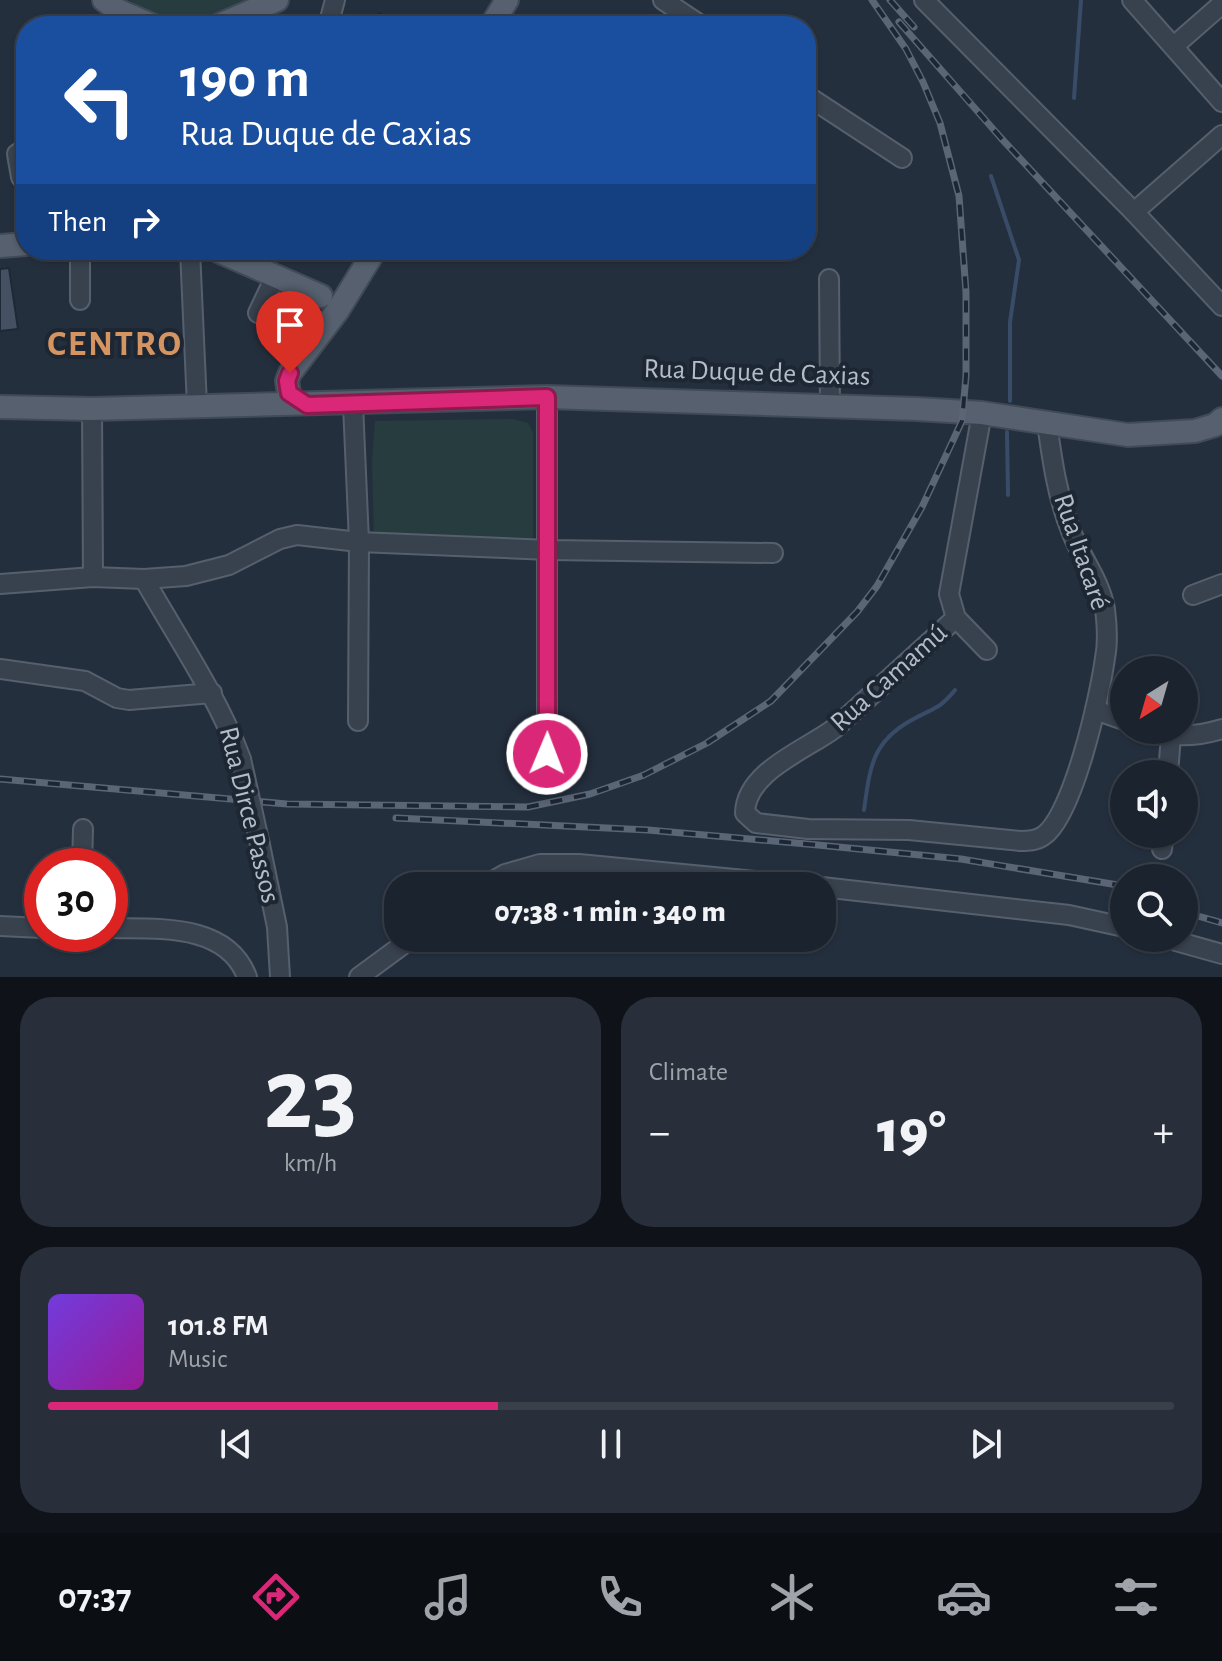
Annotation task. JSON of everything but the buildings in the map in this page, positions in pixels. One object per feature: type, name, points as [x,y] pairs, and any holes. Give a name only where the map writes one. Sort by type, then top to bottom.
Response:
[{"type":"main road","points":[[93,0],[113,3],[135,16]]},
{"type":"main road","points":[[240,16],[277,0]]},
{"type":"main road","points":[[240,260],[329,303]]},
{"type":"main road","points":[[0,407],[92,409],[269,405],[298,399],[302,397],[302,385],[329,303],[327,297],[336,292],[355,260]]},
{"type":"main road","points":[[298,399],[287,381],[329,303],[366,260]]},
{"type":"main road","name":"Rua Duque de Caxias","points":[[298,399],[353,404],[547,397],[830,405],[982,413],[1128,435],[1195,431],[1220,424]]},
{"type":"street","points":[[663,0],[687,16]]},
{"type":"street","points":[[924,0],[1134,212],[1222,306]]},
{"type":"street","points":[[1132,0],[1222,102]]},
{"type":"street","points":[[1174,46],[1222,4]]},
{"type":"street","points":[[816,102],[902,158]]},
{"type":"street","points":[[1134,212],[1222,135]]},
{"type":"street","points":[[80,260],[80,300]]},
{"type":"street","points":[[190,260],[197,406]]},
{"type":"street","points":[[258,313],[276,275]]},
{"type":"street","points":[[829,279],[830,405]]},
{"type":"street","points":[[547,397],[547,754]]},
{"type":"street","points":[[353,404],[359,542],[358,721]]},
{"type":"street","points":[[92,409],[93,577]]},
{"type":"street","name":"Rua Camamú","points":[[982,413],[951,575],[949,594],[956,618],[835,728],[777,763],[748,797],[745,813],[756,823],[779,827],[909,830],[1020,841]]},
{"type":"street","name":"Rua Itacaré","points":[[1020,841],[1033,841],[1053,827],[1072,787],[1095,710],[1106,656],[1105,608],[1100,587],[1077,545],[1064,511],[1054,472],[1047,423]]},
{"type":"street","points":[[0,584],[93,577],[144,579],[207,573],[280,539],[297,535],[359,542],[549,550],[773,553]]},
{"type":"street","name":"Rua Dirce Passos","points":[[144,579],[212,693],[228,723],[241,759],[277,927],[280,977]]},
{"type":"street","points":[[1193,595],[1222,584]]},
{"type":"street","points":[[956,618],[987,650]]},
{"type":"street","points":[[0,669],[85,681],[117,698],[129,700],[212,693]]},
{"type":"street","points":[[1095,710],[1110,715]]},
{"type":"street","points":[[1198,734],[1222,729]]},
{"type":"street","points":[[82,848],[83,829]]},
{"type":"street","points":[[512,872],[540,864],[579,864],[662,872]]},
{"type":"street","points":[[836,889],[1069,915],[1110,924]]},
{"type":"street","points":[[0,926],[24,927]]},
{"type":"street","points":[[128,929],[176,930],[206,937],[228,948],[247,977]]},
{"type":"street","points":[[1198,947],[1222,954]]},
{"type":"street","points":[[359,977],[393,952]]},
{"type":"green space","points":[[129,0],[251,0],[206,16],[162,16]]},
{"type":"green space","points":[[513,419],[528,423],[533,433],[533,544],[374,536],[372,464],[375,421]]},
{"type":"waterway","points":[[1074,98],[1081,0]]},
{"type":"waterway","points":[[991,176],[1019,260],[1010,322],[1010,401]]},
{"type":"waterway","points":[[1007,432],[1008,495]]},
{"type":"waterway","points":[[864,810],[871,770],[887,738],[897,729],[939,706],[955,690]]},
{"type":"railway","points":[[0,779],[287,804],[528,807],[590,794],[644,775],[707,743],[771,701],[857,612],[877,586],[922,507],[962,421],[966,376],[966,292],[959,196],[940,123],[923,82],[906,49],[872,0]]},
{"type":"railway","points":[[890,0],[914,27]]},
{"type":"railway","points":[[899,22],[1001,138],[1222,376]]},
{"type":"railway","points":[[396,818],[648,830],[818,845],[961,859],[1110,884]]},
{"type":"railway","points":[[1198,916],[1222,923]]},
{"type":"district","name":"CENTRO","points":[[115,344]]},
{"type":"route","points":[[290,373],[287,381],[289,393],[307,405],[547,397],[547,754]]}]
